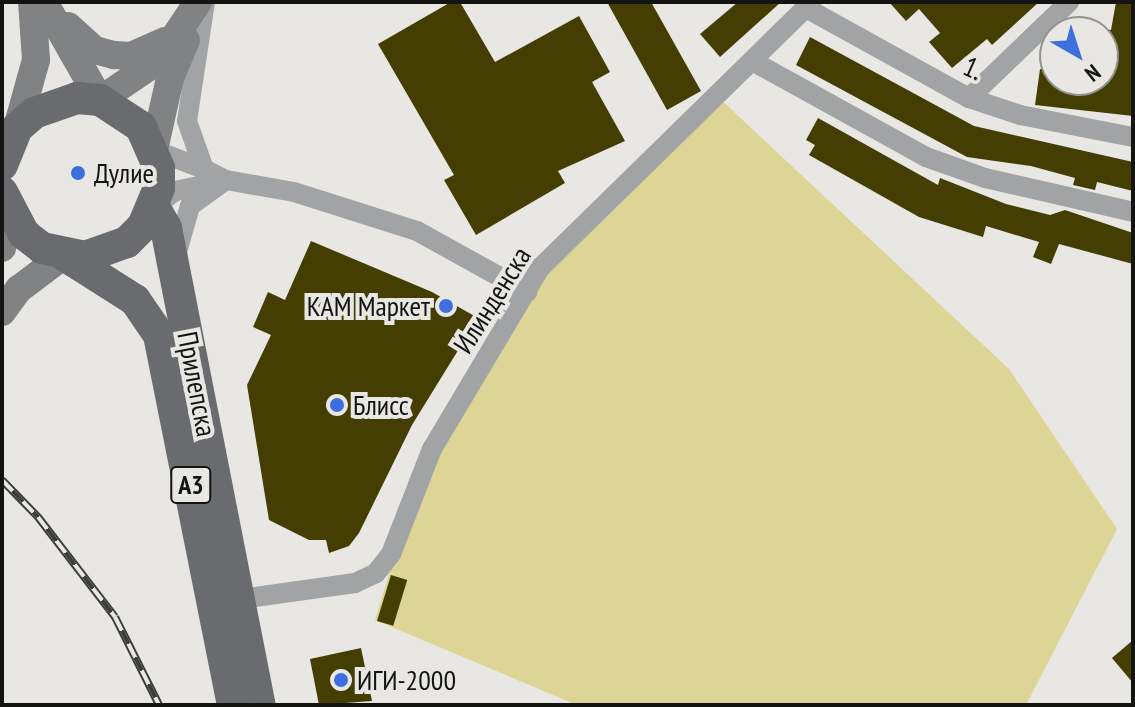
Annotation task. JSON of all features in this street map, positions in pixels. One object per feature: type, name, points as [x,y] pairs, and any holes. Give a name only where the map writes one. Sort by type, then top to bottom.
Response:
[{"type":"main road","points":[[10,132],[54,102],[100,100],[159,60],[202,2]]},
{"type":"main road","points":[[154,150],[170,78],[202,2]]},
{"type":"main road","points":[[41,4],[95,50],[114,55],[131,56],[176,35]]},
{"type":"main road","points":[[41,4],[100,100],[141,127],[154,150]]},
{"type":"main road","points":[[2,165],[10,132],[36,60],[41,4]]},
{"type":"main road","name":"A3","points":[[154,150],[159,168],[154,207]]},
{"type":"main road","points":[[2,248],[5,206]]},
{"type":"main road","name":"A3","points":[[5,206],[42,248],[64,255]]},
{"type":"main road","points":[[2,312],[36,276],[64,255],[96,254],[127,242],[154,207]]},
{"type":"main road","name":"Прилепска","points":[[154,207],[166,228],[260,705]]},
{"type":"main road","name":"Прилепска","points":[[64,255],[113,281],[135,300],[166,356],[233,705]]},
{"type":"main road","points":[[36,276],[113,281]]},
{"type":"street","points":[[202,2],[187,121],[204,169]]},
{"type":"street","points":[[969,98],[1069,2]]},
{"type":"street","name":"1.","points":[[809,5],[969,98],[1020,115],[1133,137]]},
{"type":"street","name":"Илинденска","points":[[241,599],[355,583],[376,573],[391,554],[432,449],[540,268],[809,5]]},
{"type":"street","points":[[754,62],[926,157],[985,178],[1133,212]]},
{"type":"street","points":[[154,150],[226,180],[294,192],[417,231],[527,292]]},
{"type":"street","points":[[154,207],[175,191],[226,180]]},
{"type":"street","points":[[174,269],[179,233],[190,206],[226,180]]},
{"type":"shaded area","points":[[718,97],[1009,369],[1117,529],[1026,705],[577,705],[375,620],[417,482],[540,268]]},
{"type":"building","points":[[451,2],[460,2],[495,62],[579,16],[610,72],[592,82],[625,141],[558,171],[565,183],[476,235],[444,180],[454,175],[378,44]]},
{"type":"building","points":[[607,2],[651,2],[701,91],[667,110]]},
{"type":"building","points":[[738,2],[781,2],[720,57],[700,34]]},
{"type":"building","points":[[889,2],[1039,2],[992,45],[987,39],[952,68],[929,42],[940,33],[919,9],[906,21]]},
{"type":"building","points":[[1116,2],[1133,2],[1133,116],[1035,105],[1039,76],[1039,96],[1119,96],[1119,16],[1114,16]]},
{"type":"building","points":[[810,37],[974,126],[1133,162],[1133,191],[1097,182],[1095,190],[1073,185],[1075,178],[1031,166],[967,157],[796,65]]},
{"type":"building","points":[[818,118],[938,185],[940,178],[1006,204],[1050,215],[1065,210],[1133,233],[1133,264],[1059,244],[1051,264],[1033,257],[1039,242],[986,226],[983,237],[919,217],[809,155],[815,145],[806,140]]},
{"type":"building","name":"Блисс","points":[[311,241],[432,292],[478,318],[412,425],[359,533],[349,546],[329,553],[326,540],[309,540],[269,520],[247,385],[271,335],[253,327],[268,292],[285,300]]},
{"type":"building","points":[[391,575],[407,580],[393,626],[377,621]]},
{"type":"building","points":[[1133,640],[1133,683],[1112,658]]},
{"type":"building","name":"ИГИ-2000","points":[[361,648],[372,701],[319,705],[310,659]]},
{"type":"railway","points":[[2,480],[38,517],[115,617],[159,705]]},
{"type":"place","name":"Дулие","points":[[78,173]]},
{"type":"place","name":"КАМ Маркет","points":[[446,306]]},
{"type":"place","name":"Блисс","points":[[337,405]]},
{"type":"place","name":"ИГИ-2000","points":[[341,680]]}]
